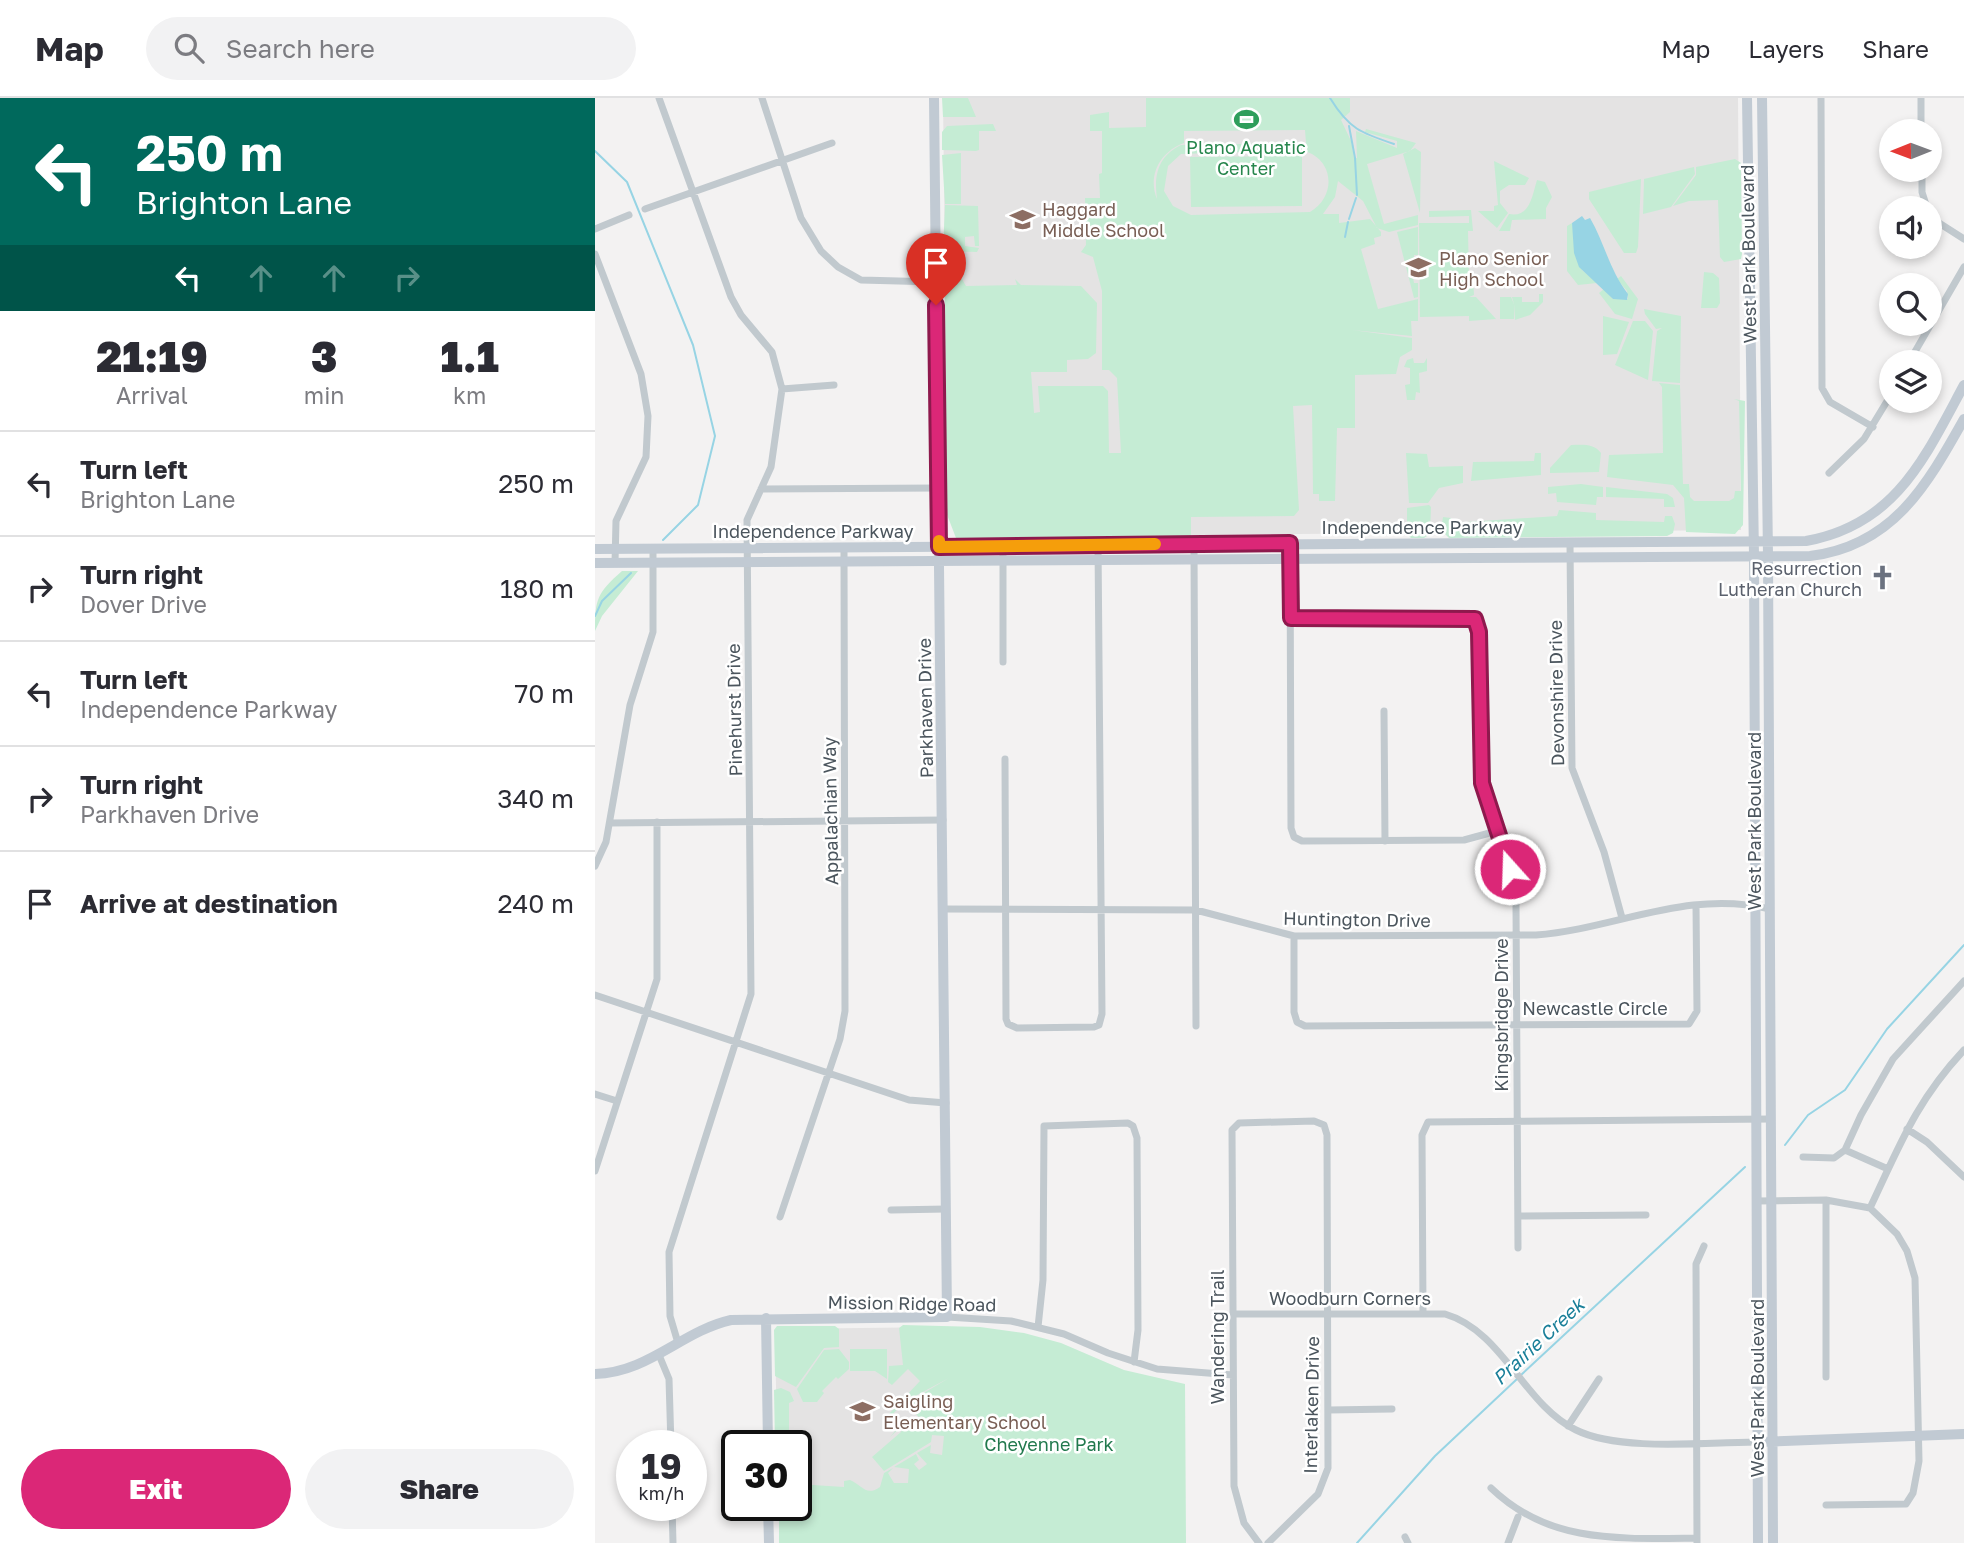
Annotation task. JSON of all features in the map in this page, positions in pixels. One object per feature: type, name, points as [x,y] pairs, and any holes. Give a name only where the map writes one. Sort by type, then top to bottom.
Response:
[{"type":"main road","name":"Parkhaven Drive","points":[[934,98],[947,1317]]},
{"type":"main road","name":"West Park Boulevard","points":[[1747,98],[1754,542],[1758,1543]]},
{"type":"main road","name":"West Park Boulevard","points":[[1762,98],[1768,542],[1773,1543]]},
{"type":"main road","name":"Independence Parkway","points":[[595,549],[1768,542],[1824,538],[1871,517],[1899,493],[1922,461],[1964,385]]},
{"type":"main road","name":"Independence Parkway","points":[[595,563],[1829,554],[1878,531],[1916,498],[1964,419]]},
{"type":"main road","points":[[1680,542],[1680,557]]},
{"type":"main road","name":"Mission Ridge Road","points":[[595,1374],[622,1372],[723,1321],[766,1318],[947,1317]]},
{"type":"main road","points":[[766,1318],[768,1430]]},
{"type":"main road","name":"Woodburn Corners","points":[[1758,1442],[1964,1434]]},
{"type":"main road","points":[[768,1521],[769,1543]]},
{"type":"street","name":"Pinehurst Drive","points":[[659,98],[736,307],[772,352],[782,389],[773,457],[748,513],[752,821],[750,1004],[669,1252],[670,1316],[678,1343]]},
{"type":"street","points":[[762,98],[801,218],[821,251],[838,267],[861,280],[936,282]]},
{"type":"street","points":[[1822,98],[1822,388],[1830,402],[1873,426]]},
{"type":"street","points":[[1921,98],[1921,119]]},
{"type":"street","points":[[645,209],[832,143]]},
{"type":"street","points":[[595,229],[629,215]]},
{"type":"street","points":[[1942,225],[1964,239]]},
{"type":"street","points":[[595,254],[641,374],[648,416],[646,457],[618,514],[615,563]]},
{"type":"street","points":[[1916,350],[1964,267]]},
{"type":"street","points":[[782,389],[834,385]]},
{"type":"street","points":[[1829,473],[1858,447],[1880,413]]},
{"type":"street","points":[[761,489],[939,488]]},
{"type":"street","points":[[1290,543],[1291,828],[1294,838],[1302,841],[1464,840],[1497,831]]},
{"type":"street","name":"Devonshire Drive","points":[[1570,543],[1572,768],[1604,852],[1622,918]]},
{"type":"street","points":[[1005,760],[1008,1024],[1017,1028],[1088,1028],[1100,1025],[1098,544]]},
{"type":"street","points":[[1194,544],[1196,1026]]},
{"type":"street","points":[[1003,546],[1003,662]]},
{"type":"street","name":"Appalachian Way","points":[[780,1217],[842,1030],[848,981],[843,547]]},
{"type":"street","points":[[595,866],[606,842],[631,705],[653,632],[653,548]]},
{"type":"street","name":"Kingsbridge Drive","points":[[1291,618],[1475,619],[1479,632],[1480,769],[1484,797],[1514,887],[1518,1248]]},
{"type":"street","points":[[1384,711],[1385,841]]},
{"type":"street","points":[[610,822],[943,820]]},
{"type":"street","points":[[595,1171],[648,1012],[658,967],[657,822]]},
{"type":"street","name":"Newcastle Circle","points":[[1294,936],[1294,1012],[1300,1024],[1693,1022],[1697,1011],[1696,905]]},
{"type":"street","name":"Huntington Drive","points":[[943,909],[1196,910],[1294,936],[1516,935],[1565,932],[1662,907],[1755,906],[1770,909]]},
{"type":"street","points":[[1803,1157],[1834,1158],[1845,1150],[1861,1115],[1893,1059],[1962,987]]},
{"type":"street","points":[[595,995],[909,1100],[946,1103]]},
{"type":"street","points":[[1870,1208],[1926,1093],[1964,1050]]},
{"type":"street","points":[[595,1094],[617,1101]]},
{"type":"street","points":[[1423,1312],[1424,1125],[1432,1121],[1771,1119]]},
{"type":"street","name":"Interlaken Drive","points":[[1235,1125],[1314,1121],[1324,1125],[1327,1135],[1329,1451],[1325,1482],[1309,1505],[1268,1543]]},
{"type":"street","points":[[1038,1327],[1044,1280],[1044,1126],[1122,1122],[1133,1126],[1136,1131],[1138,1331],[1134,1362]]},
{"type":"street","name":"Wandering Trail","points":[[1235,1125],[1232,1137],[1235,1499],[1244,1523],[1259,1543]]},
{"type":"street","points":[[1907,1129],[1927,1142],[1964,1177]]},
{"type":"street","points":[[1845,1150],[1888,1169]]},
{"type":"street","points":[[1826,1200],[1826,1377]]},
{"type":"street","points":[[1756,1201],[1826,1200],[1870,1208],[1897,1234],[1914,1271],[1919,1436],[1917,1476],[1909,1502],[1826,1505]]},
{"type":"street","points":[[891,1210],[946,1209]]},
{"type":"street","points":[[1518,1216],[1646,1215]]},
{"type":"street","points":[[1491,1488],[1518,1517],[1557,1536],[1601,1541],[1697,1541],[1696,1264],[1704,1246]]},
{"type":"street","name":"Woodburn Corners","points":[[1233,1314],[1445,1314],[1462,1320],[1568,1426],[1590,1436],[1617,1442],[1758,1442]]},
{"type":"street","name":"Mission Ridge Road","points":[[947,1317],[989,1318],[1038,1327],[1134,1362],[1181,1373],[1233,1376]]},
{"type":"street","points":[[659,1355],[669,1379],[671,1430]]},
{"type":"street","points":[[1568,1426],[1599,1379]]},
{"type":"street","points":[[1329,1410],[1392,1409]]},
{"type":"street","points":[[1508,1543],[1518,1517]]},
{"type":"street","points":[[672,1521],[673,1543]]},
{"type":"shaded area","name":"Plano Senior High School","points":[[943,98],[1151,98],[1350,112],[1350,98],[1738,98],[1741,530],[963,537],[946,351]]},
{"type":"shaded area","name":"Saigling Elementary School","points":[[948,1327],[949,1496],[931,1511],[812,1513],[812,1430],[777,1430],[775,1329]]},
{"type":"green space","points":[[942,98],[968,98],[976,117],[943,117]]},
{"type":"green space","points":[[1146,98],[1350,98],[1350,112],[1341,120],[1351,141],[1354,158],[1357,158],[1356,131],[1397,148],[1397,141],[1365,132],[1366,129],[1416,143],[1410,151],[1367,164],[1384,224],[1418,215],[1418,225],[1389,232],[1378,228],[1381,236],[1374,238],[1375,244],[1361,249],[1378,309],[1418,299],[1418,321],[1411,321],[1412,336],[1352,330],[1412,338],[1412,350],[1400,357],[1396,374],[1355,375],[1355,428],[1337,428],[1335,501],[1319,501],[1319,494],[1313,494],[1312,405],[1293,406],[1299,510],[1294,516],[1191,517],[1191,537],[956,538],[946,512],[945,280],[962,279],[966,286],[1017,285],[1015,279],[1021,285],[1081,286],[1097,303],[1096,353],[1088,359],[1067,360],[1067,372],[1031,372],[1034,413],[1040,412],[1038,386],[1103,386],[1108,391],[1109,453],[1121,453],[1117,378],[1109,370],[1102,370],[1102,291],[1093,257],[1081,252],[1086,245],[1085,198],[1100,198],[1099,174],[1102,173],[1102,131],[1090,131],[1090,115],[1109,112],[1109,128],[1146,127]],"holes":[[[1305,130],[1306,143],[1181,145],[1162,161],[1157,175],[1157,199],[1154,181],[1158,165],[1169,152],[1184,143],[1184,131]],[[1300,150],[1320,160],[1328,177],[1325,196],[1310,212],[1191,215],[1173,206],[1164,191],[1168,166],[1181,154]],[[1338,181],[1363,201],[1376,226],[1370,219],[1339,223],[1339,214],[1323,214],[1335,197]]]},
{"type":"green space","points":[[993,124],[996,131],[979,131],[979,150],[942,150],[942,132],[947,126]]},
{"type":"green space","points":[[1415,148],[1421,152],[1420,213],[1403,154]]},
{"type":"green space","points":[[961,153],[961,204],[945,204],[942,155]]},
{"type":"green space","points":[[1302,156],[1302,206],[1191,207],[1190,157]]},
{"type":"green space","points":[[1735,159],[1741,163],[1742,254],[1741,259],[1724,262],[1720,257],[1718,200],[1689,201],[1673,206],[1696,175],[1696,167]]},
{"type":"green space","points":[[1494,161],[1529,178],[1525,185],[1509,185],[1500,191],[1500,203],[1508,213],[1497,228],[1478,211],[1494,211],[1494,206],[1498,205]]},
{"type":"green space","points":[[1694,167],[1695,174],[1671,207],[1643,214],[1644,179]]},
{"type":"green space","points":[[1641,179],[1638,247],[1636,253],[1624,253],[1589,199],[1589,192]]},
{"type":"green space","points":[[1537,180],[1545,182],[1552,197],[1546,208],[1546,219],[1512,220],[1510,231],[1499,231],[1509,214],[1522,213],[1526,209]]},
{"type":"green space","points":[[945,205],[978,206],[979,246],[975,246],[974,236],[965,237],[965,246],[979,248],[977,252],[943,251]]},
{"type":"green space","points":[[1471,210],[1473,231],[1468,231],[1469,279],[1473,279],[1474,295],[1469,297],[1476,297],[1496,319],[1469,321],[1469,316],[1420,317],[1419,223],[1469,223],[1469,216],[1429,217],[1429,211]]},
{"type":"green space","points":[[1572,223],[1582,270],[1597,283],[1578,285],[1567,271],[1567,226]]},
{"type":"green space","points":[[1418,227],[1418,255],[1414,255],[1414,267],[1411,267],[1414,283],[1418,283],[1418,297],[1414,298],[1397,232]]},
{"type":"green space","points":[[1704,272],[1713,273],[1719,278],[1720,303],[1717,308],[1701,308]]},
{"type":"green space","points":[[1621,276],[1638,299],[1632,319],[1615,314],[1599,293],[1604,289],[1613,299],[1628,299],[1627,291],[1617,279]]},
{"type":"green space","points":[[1539,294],[1543,294],[1543,302],[1530,315],[1515,320],[1512,297],[1522,297],[1522,302],[1539,302]]},
{"type":"green space","points":[[1500,297],[1511,297],[1514,319],[1500,319]]},
{"type":"green space","points":[[1644,309],[1681,316],[1680,383],[1652,381],[1657,331],[1662,328],[1656,329]]},
{"type":"green space","points":[[1603,316],[1629,322],[1617,354],[1603,355]]},
{"type":"green space","points":[[1633,321],[1645,321],[1653,331],[1648,380],[1615,365]]},
{"type":"green space","points":[[1413,358],[1414,363],[1424,363],[1427,358],[1427,371],[1419,373],[1420,393],[1416,392],[1415,400],[1407,400],[1405,385],[1410,384],[1410,368],[1404,367],[1407,360]]},
{"type":"green space","points":[[1659,383],[1680,385],[1683,484],[1689,484],[1690,497],[1694,501],[1729,501],[1734,498],[1735,491],[1741,491],[1739,401],[1734,399],[1745,401],[1743,525],[1735,534],[1686,532],[1684,498],[1673,485],[1607,477],[1609,455],[1663,453],[1662,387]]},
{"type":"green space","points":[[1571,445],[1588,445],[1598,450],[1601,453],[1599,472],[1550,473],[1550,468]]},
{"type":"green space","points":[[1406,453],[1427,454],[1429,467],[1463,466],[1463,483],[1439,488],[1428,503],[1409,503]]},
{"type":"green space","points":[[1535,453],[1541,453],[1541,475],[1471,481],[1473,462],[1534,461]]},
{"type":"green space","points":[[1581,484],[1603,487],[1603,497],[1597,497],[1596,505],[1557,502],[1556,493],[1548,494],[1548,487]]},
{"type":"green space","points":[[1606,487],[1667,494],[1673,498],[1675,507],[1664,507],[1664,499],[1606,497]]},
{"type":"green space","points":[[1429,505],[1430,534],[1424,538],[1411,538],[1407,534],[1407,508]]},
{"type":"green space","points":[[1559,510],[1596,513],[1596,520],[1664,522],[1665,516],[1672,516],[1675,524],[1673,533],[1667,536],[1449,538],[1441,530],[1443,517],[1451,518],[1452,523],[1557,516]]},
{"type":"green space","points":[[622,571],[638,571],[602,616],[595,631],[599,597]]},
{"type":"green space","name":"Cheyenne Park","points":[[903,1325],[980,1327],[1024,1333],[1061,1343],[1124,1370],[1185,1384],[1186,1543],[779,1543],[779,1521],[812,1521],[812,1485],[844,1487],[844,1481],[850,1480],[871,1491],[880,1487],[884,1473],[893,1468],[888,1473],[894,1483],[908,1483],[909,1469],[894,1467],[916,1454],[919,1460],[914,1464],[919,1470],[927,1464],[917,1453],[931,1445],[930,1453],[942,1455],[944,1436],[932,1435],[931,1442],[884,1471],[872,1457],[901,1432],[904,1425],[911,1431],[922,1420],[905,1404],[949,1378],[904,1402],[893,1414],[904,1424],[890,1437],[900,1425],[889,1414],[920,1381],[908,1369],[892,1385],[888,1382],[889,1366],[903,1365],[899,1328]]},
{"type":"green space","points":[[777,1326],[835,1326],[839,1329],[839,1347],[824,1348],[796,1387],[775,1376],[774,1330]]},
{"type":"green space","points":[[839,1349],[849,1362],[849,1369],[822,1391],[824,1393],[817,1402],[803,1402],[797,1389],[824,1350]]},
{"type":"green space","points":[[850,1349],[887,1349],[887,1379],[875,1371],[850,1371]]},
{"type":"green space","points":[[781,1388],[790,1392],[794,1401],[789,1403],[789,1430],[775,1430],[774,1390]]},
{"type":"water","points":[[1582,216],[1585,220],[1590,218],[1616,276],[1628,294],[1627,300],[1613,299],[1579,267],[1574,253],[1572,223]]},
{"type":"waterway","points":[[1330,98],[1350,123],[1373,137],[1394,144]]},
{"type":"waterway","points":[[1349,126],[1355,158],[1357,195]]},
{"type":"waterway","points":[[595,151],[627,182],[693,345],[715,436],[698,505],[663,540]]},
{"type":"waterway","points":[[1349,219],[1356,198]]},
{"type":"waterway","points":[[1345,237],[1348,222]]},
{"type":"waterway","points":[[595,616],[602,601],[631,573]]},
{"type":"waterway","name":"Prairie Creek","points":[[1785,1145],[1808,1115],[1845,1090],[1887,1029],[1964,945]]},
{"type":"waterway","name":"Prairie Creek","points":[[1521,1375],[1745,1167]]},
{"type":"waterway","name":"Prairie Creek","points":[[1357,1543],[1435,1456],[1517,1379]]},
{"type":"slow traffic","points":[[939,541],[939,547],[1155,544]]},
{"type":"place","name":"Plano Aquatic Center","points":[[1246,120]]},
{"type":"place","name":"Haggard Middle School","points":[[1022,219]]},
{"type":"place","name":"Plano Senior High School","points":[[1419,268]]},
{"type":"place","name":"Resurrection Lutheran Church","points":[[1882,578]]},
{"type":"place","name":"Saigling Elementary School","points":[[863,1411]]},
{"type":"route","points":[[936,305],[939,547],[1290,543],[1291,618],[1475,619],[1479,632],[1482,783],[1488,810],[1510,869]]}]
